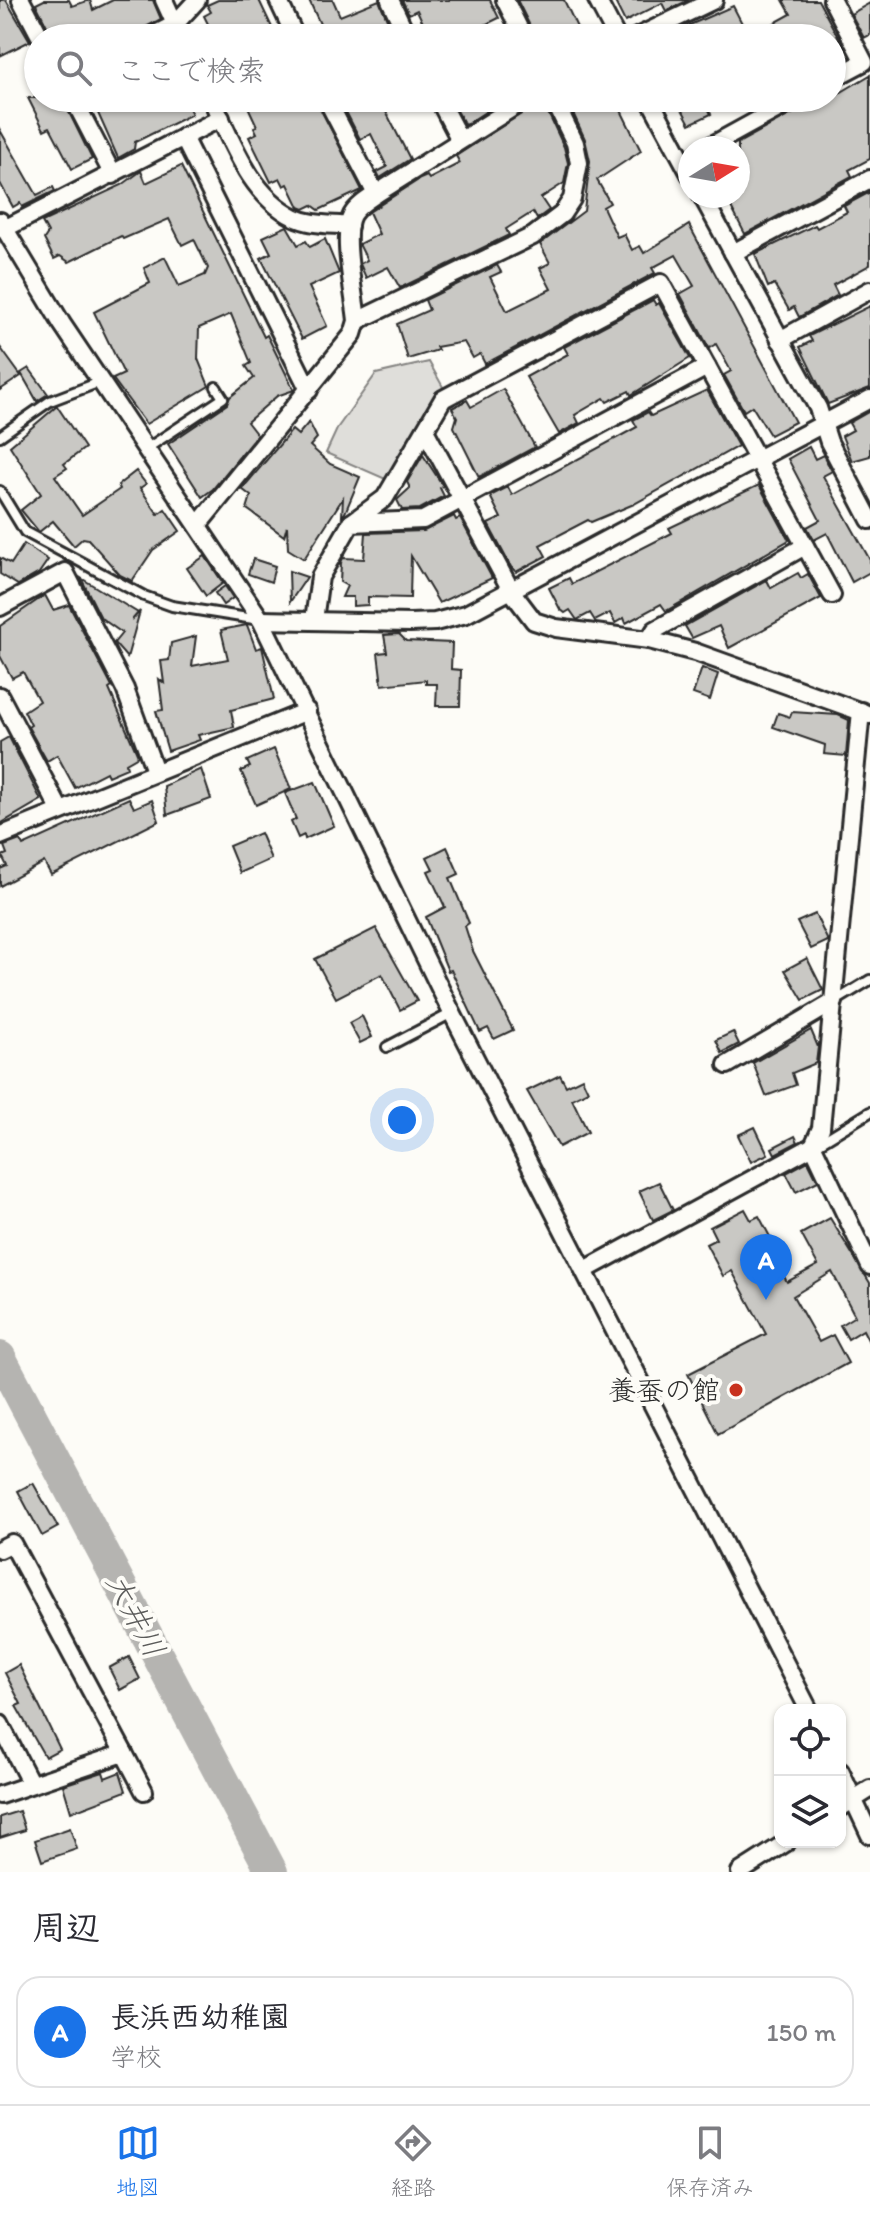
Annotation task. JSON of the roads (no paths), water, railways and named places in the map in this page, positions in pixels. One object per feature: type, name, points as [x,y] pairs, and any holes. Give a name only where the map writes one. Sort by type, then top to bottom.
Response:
[{"type":"street","points":[[21,0],[34,24]]},
{"type":"street","points":[[164,0],[175,24]]},
{"type":"street","points":[[182,24],[197,0]]},
{"type":"street","points":[[278,0],[289,24]]},
{"type":"street","points":[[390,0],[401,24]]},
{"type":"street","points":[[505,0],[517,24]]},
{"type":"street","points":[[597,0],[610,24]]},
{"type":"street","points":[[664,24],[714,0]]},
{"type":"street","points":[[832,0],[844,24]]},
{"type":"street","points":[[846,27],[864,62],[846,72]]},
{"type":"street","points":[[80,112],[113,175]]},
{"type":"street","points":[[218,112],[242,163],[258,188],[276,204],[296,218],[349,226]]},
{"type":"street","points":[[333,112],[376,194]]},
{"type":"street","points":[[445,112],[460,140]]},
{"type":"street","points":[[198,525],[347,344],[357,321],[349,226],[355,211],[376,194],[505,112]]},
{"type":"street","points":[[357,321],[533,236],[562,214],[572,199],[579,163],[575,143],[560,112]]},
{"type":"street","points":[[657,112],[678,147]]},
{"type":"street","points":[[729,136],[773,112]]},
{"type":"street","points":[[221,118],[113,175],[2,225],[37,286],[261,620],[452,1013],[806,1704]]},
{"type":"street","points":[[183,137],[309,390]]},
{"type":"street","points":[[733,253],[870,179]]},
{"type":"street","points":[[709,208],[865,499],[870,520]]},
{"type":"street","points":[[314,620],[320,577],[351,523],[385,498],[443,399],[661,283],[832,595]]},
{"type":"street","points":[[780,340],[870,290]]},
{"type":"street","points":[[351,523],[423,520],[707,367]]},
{"type":"street","points":[[261,620],[435,622],[466,614],[870,399]]},
{"type":"street","points":[[426,432],[526,615],[545,625],[649,640],[736,665],[865,713],[821,1128],[813,1146],[585,1270]]},
{"type":"street","points":[[649,640],[655,630],[805,546]]},
{"type":"street","points":[[0,607],[69,565],[125,689],[155,771]]},
{"type":"street","points":[[0,696],[6,721],[60,810]]},
{"type":"street","points":[[0,836],[307,711]]},
{"type":"street","points":[[727,1065],[834,1002]]},
{"type":"street","points":[[813,1146],[870,1266]]},
{"type":"street","points":[[0,1549],[12,1543],[144,1791]]},
{"type":"street","points":[[0,1724],[31,1784]]},
{"type":"street","points":[[0,1795],[124,1753]]},
{"type":"street","points":[[841,1776],[847,1803],[870,1835]]},
{"type":"street","points":[[847,1803],[870,1789]]},
{"type":"street","points":[[740,1872],[778,1848]]},
{"type":"lane","points":[[0,436],[50,401],[100,381]]},
{"type":"lane","points":[[146,449],[223,398],[216,387]]},
{"type":"lane","points":[[0,491],[25,532],[69,565],[172,606],[261,620]]},
{"type":"lane","points":[[834,1002],[870,980]]},
{"type":"lane","points":[[387,1047],[452,1013]]},
{"type":"lane","points":[[813,1146],[870,1112]]},
{"type":"waterway","name":"大井川","points":[[0,1357],[272,1872]]},
{"type":"place","name":"長浜西幼稚園","points":[[766,1300]]},
{"type":"place","name":"養蚕の館","points":[[736,1390]]}]
